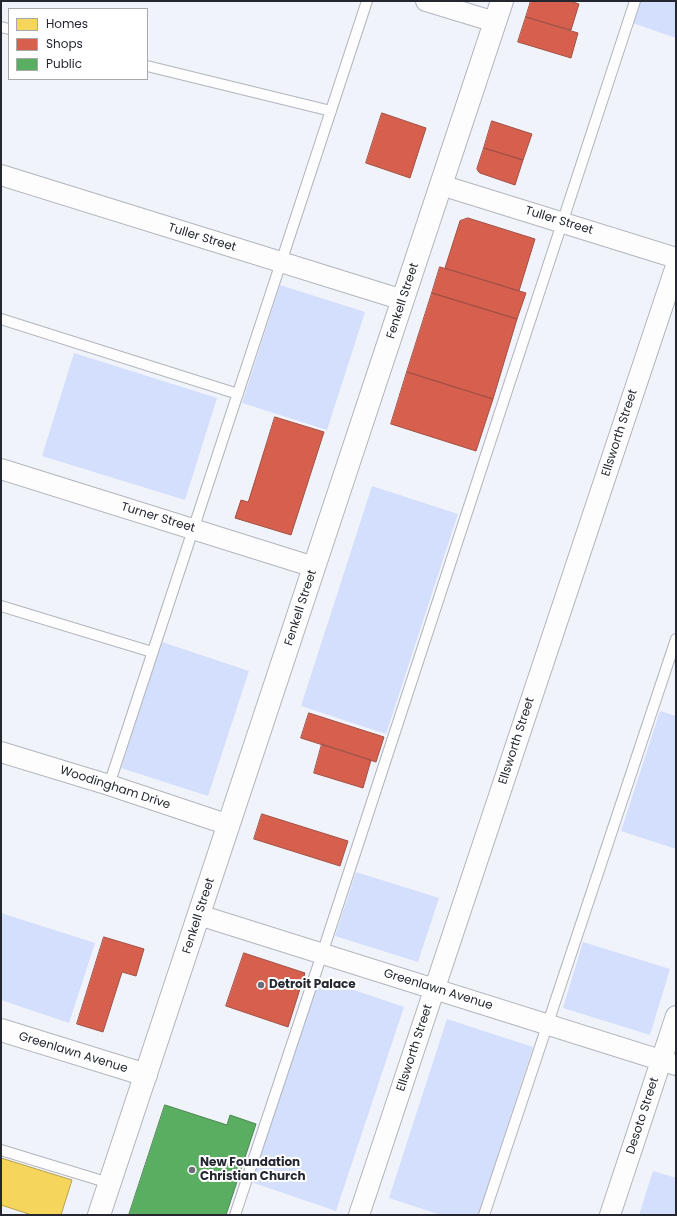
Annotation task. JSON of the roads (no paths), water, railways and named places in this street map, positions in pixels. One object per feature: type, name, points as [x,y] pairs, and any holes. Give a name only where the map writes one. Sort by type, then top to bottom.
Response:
[{"type":"street","points":[[426,1],[495,22]]},
{"type":"street","name":"Fenkell Street","points":[[99,1215],[502,1]]},
{"type":"street","name":"Tuller Street","points":[[1,175],[403,300]]},
{"type":"street","name":"Tuller Street","points":[[441,186],[676,258]]},
{"type":"street","name":"Ellsworth Street","points":[[359,1215],[676,266]]},
{"type":"street","name":"Turner Street","points":[[1,469],[314,567]]},
{"type":"street","name":"Woodingham Drive","points":[[1,752],[109,785],[229,825]]},
{"type":"street","name":"Greenlawn Avenue","points":[[199,915],[669,1062]]},
{"type":"street","name":"Desoto Street","points":[[610,1215],[669,1062],[676,1016]]},
{"type":"street","name":"Greenlawn Avenue","points":[[1,1030],[146,1076]]},
{"type":"lane","points":[[109,785],[367,1]]},
{"type":"lane","points":[[235,1215],[636,1]]},
{"type":"lane","points":[[148,66],[331,112]]},
{"type":"lane","points":[[1,319],[238,394]]},
{"type":"lane","points":[[1,606],[152,652]]},
{"type":"lane","points":[[484,1215],[676,639]]},
{"type":"lane","points":[[1,1150],[110,1184]]},
{"type":"place","name":"Detroit Palace","points":[[261,985]]},
{"type":"place","name":"New Foundation Christian Church","points":[[192,1170]]}]
